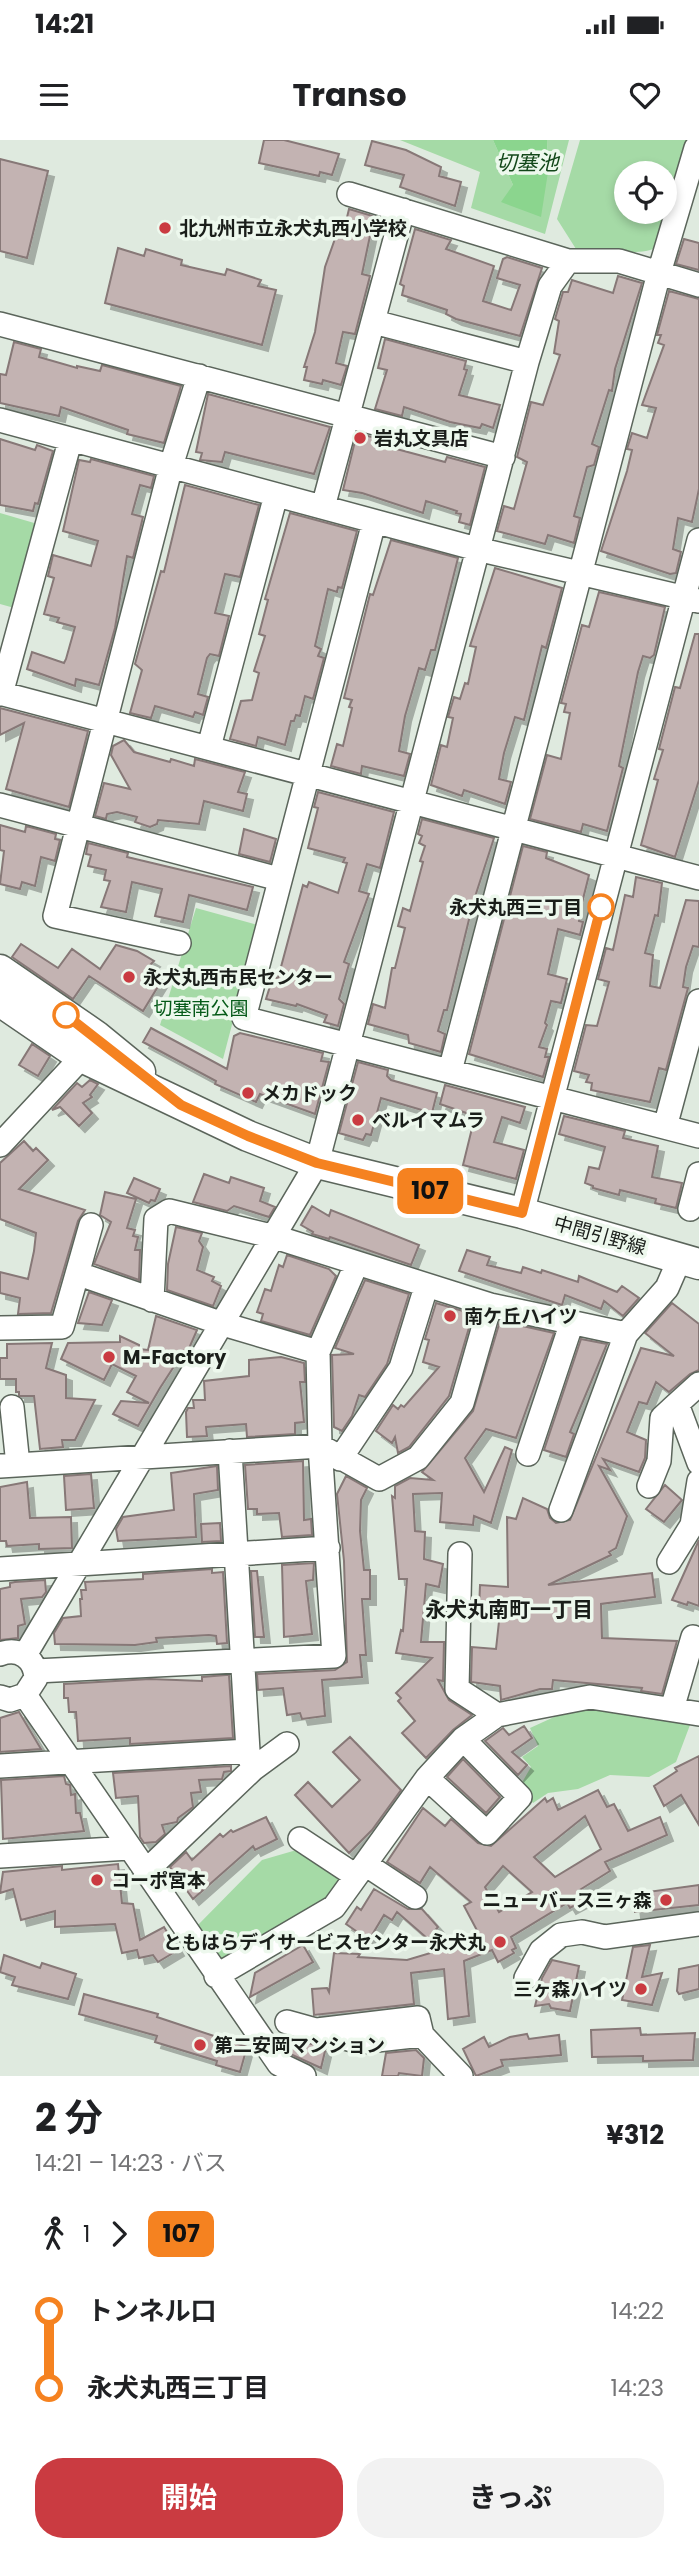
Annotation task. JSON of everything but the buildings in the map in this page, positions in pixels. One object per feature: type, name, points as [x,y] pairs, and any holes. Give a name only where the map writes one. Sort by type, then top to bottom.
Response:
[{"type":"main road","name":"中間引野線","points":[[0,970],[96,1036],[181,1105]]},
{"type":"main road","name":"中間引野線","points":[[0,1001],[82,1057],[248,1136],[317,1163],[522,1213],[690,1261]]},
{"type":"street","points":[[450,1071],[659,273],[696,148],[699,149]]},
{"type":"street","points":[[349,194],[568,261],[619,261],[699,285]]},
{"type":"street","points":[[323,507],[403,210]]},
{"type":"street","points":[[0,1697],[10,1700],[26,1695],[34,1685],[30,1663],[79,1563],[317,1163],[527,362],[550,286],[568,261]]},
{"type":"street","points":[[374,322],[527,362]]},
{"type":"street","points":[[0,324],[503,457]]},
{"type":"street","points":[[179,943],[55,916],[171,466],[199,376]]},
{"type":"street","points":[[0,420],[477,549],[691,599]]},
{"type":"street","points":[[70,440],[1,693],[699,878]]},
{"type":"street","points":[[209,747],[276,495]]},
{"type":"street","points":[[374,522],[244,1018],[699,1136]]},
{"type":"street","points":[[522,1213],[614,856],[691,599],[699,540]]},
{"type":"street","points":[[0,805],[279,879]]},
{"type":"street","points":[[664,1127],[699,1001]]},
{"type":"street","points":[[0,1145],[82,1057]]},
{"type":"street","points":[[690,1209],[699,1174]]},
{"type":"street","points":[[152,1300],[156,1219],[169,1211],[275,1237],[356,1265],[490,1305],[626,1334]]},
{"type":"street","points":[[0,1328],[62,1327],[91,1225]]},
{"type":"street","points":[[561,1510],[626,1334],[690,1261]]},
{"type":"street","points":[[0,1654],[15,1651],[30,1663],[243,1661],[334,1656],[320,1446],[318,1352],[356,1265]]},
{"type":"street","points":[[79,1274],[223,1324],[318,1352]]},
{"type":"street","points":[[340,1458],[401,1367],[426,1287]]},
{"type":"street","points":[[14,1407],[9,1465],[320,1446],[379,1479],[418,1458],[462,1403],[490,1305]]},
{"type":"street","points":[[528,1454],[572,1322]]},
{"type":"street","points":[[649,1486],[659,1461],[662,1418],[699,1384]]},
{"type":"street","points":[[677,1404],[693,1440],[699,1462]]},
{"type":"street","points":[[230,1451],[235,1556],[251,1760]]},
{"type":"street","points":[[669,1562],[692,1525],[699,1481]]},
{"type":"street","points":[[0,1569],[328,1548]]},
{"type":"street","points":[[460,1554],[457,1689],[497,1714]]},
{"type":"street","points":[[672,1709],[693,1637]]},
{"type":"street","points":[[538,1697],[597,1689],[625,1694],[628,1702]]},
{"type":"street","points":[[26,1695],[216,1976],[279,2064],[304,2076]]},
{"type":"street","points":[[216,1976],[334,1907],[427,1778],[463,1740],[497,1714],[590,1696],[699,1714]]},
{"type":"street","points":[[427,1778],[487,1833],[520,1797],[463,1740]]},
{"type":"street","points":[[145,1872],[251,1760],[287,1744]]},
{"type":"street","points":[[0,1766],[73,1762],[251,1760]]},
{"type":"street","points":[[300,1839],[415,1897]]},
{"type":"street","points":[[0,1856],[129,1848]]},
{"type":"street","points":[[526,1978],[541,1951],[562,1935],[582,1932],[605,1937],[699,1924]]},
{"type":"street","points":[[286,2022],[359,2042],[422,2035],[461,2076]]},
{"type":"green space","points":[[400,140],[493,140],[513,185],[548,172],[547,140],[569,140],[545,234],[471,208],[480,172]]},
{"type":"green space","points":[[580,140],[690,140],[677,185],[677,161],[614,161],[614,224],[666,224],[659,247],[640,252],[576,249],[557,219]]},
{"type":"green space","points":[[0,513],[41,525],[18,609],[0,604]]},
{"type":"green space","name":"切塞南公園","points":[[196,908],[258,925],[223,1059],[160,1025]]},
{"type":"green space","points":[[596,1707],[690,1725],[676,1762],[649,1777],[610,1775],[578,1789],[548,1793],[533,1803],[520,1786],[531,1767],[522,1757],[538,1746],[530,1728],[565,1712]]},
{"type":"green space","points":[[300,1849],[345,1878],[328,1902],[220,1965],[195,1928],[262,1860]]},
{"type":"water","name":"切塞池","points":[[493,140],[547,140],[548,172],[541,217],[501,202],[513,185]]},
{"type":"bus line","name":"107","points":[[66,1015],[181,1105],[248,1136],[317,1163],[522,1213],[601,907]]},
{"type":"place","name":"北九州市立永犬丸西小学校","points":[[165,228]]},
{"type":"place","name":"岩丸文具店","points":[[360,438]]},
{"type":"place","name":"永犬丸西三丁目","points":[[601,907]]},
{"type":"place","name":"永犬丸西市民センター","points":[[129,977]]},
{"type":"place","name":"メカドック","points":[[248,1093]]},
{"type":"place","name":"ベルイマムラ","points":[[358,1120]]},
{"type":"place","name":"南ケ丘ハイツ","points":[[450,1316]]},
{"type":"place","name":"M-Factory","points":[[109,1357]]},
{"type":"place","name":"コーポ宮本","points":[[97,1880]]},
{"type":"place","name":"ニューバース三ヶ森","points":[[666,1900]]},
{"type":"place","name":"ともはらデイサービスセンター永犬丸","points":[[500,1942]]},
{"type":"place","name":"三ヶ森ハイツ","points":[[641,1989]]},
{"type":"place","name":"第二安岡マンション","points":[[200,2045]]},
{"type":"district","name":"永犬丸南町一丁目","points":[[509,1610]]}]
